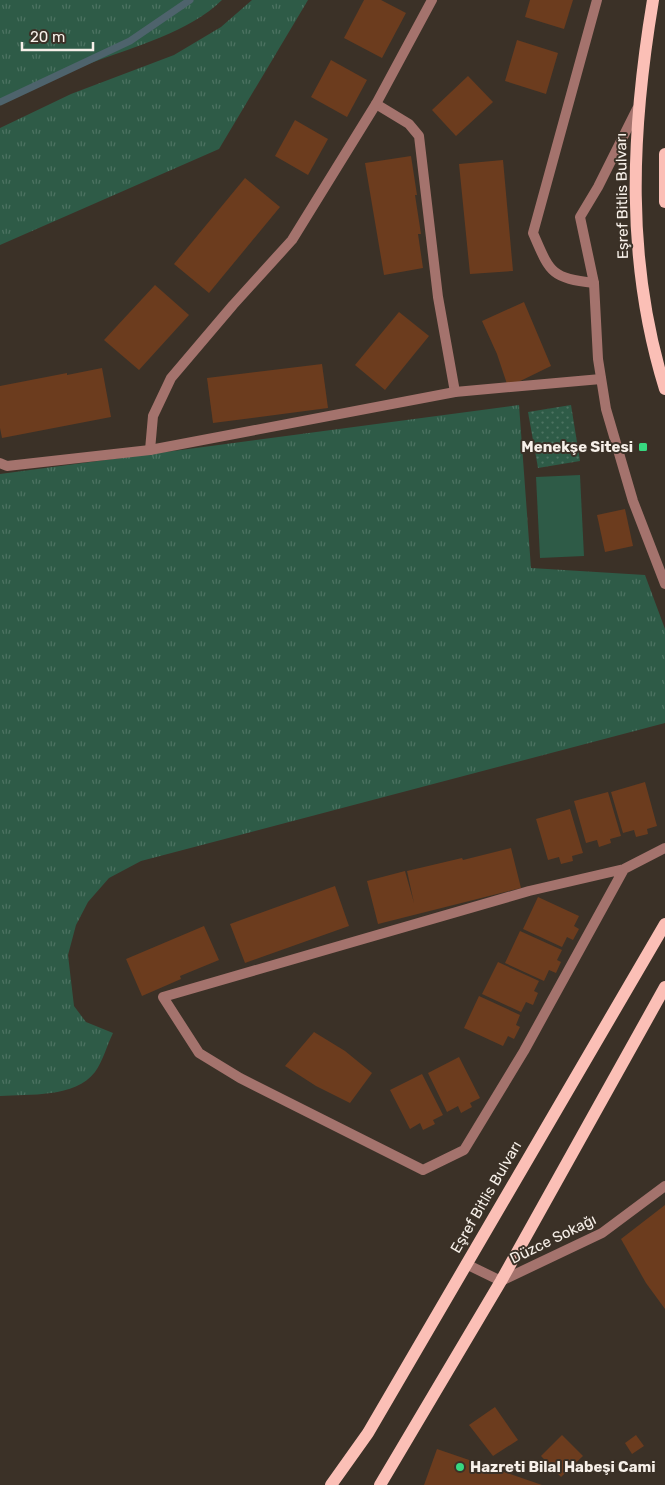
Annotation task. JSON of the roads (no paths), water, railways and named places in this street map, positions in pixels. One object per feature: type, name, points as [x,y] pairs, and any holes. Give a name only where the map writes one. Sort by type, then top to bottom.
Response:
[{"type":"main road","name":"Eşref Bitlis Bulvarı","points":[[652,0],[638,108],[635,169],[636,227],[646,312],[665,389]]},
{"type":"main road","points":[[665,154],[665,202]]},
{"type":"main road","name":"Eşref Bitlis Bulvarı","points":[[331,1485],[368,1433],[665,924]]},
{"type":"main road","points":[[380,1485],[501,1281],[665,987]]},
{"type":"street","points":[[150,450],[153,416],[171,378],[233,305],[292,240],[376,104],[432,0]]},
{"type":"street","points":[[594,283],[568,280],[555,273],[544,258],[533,233],[597,0]]},
{"type":"street","points":[[376,104],[409,124],[419,136],[438,296],[455,392]]},
{"type":"street","points":[[638,108],[598,188],[580,217],[594,283],[598,359],[606,409],[633,501],[665,584]]},
{"type":"street","points":[[0,464],[7,466],[150,450],[455,392],[601,379]]},
{"type":"street","points":[[624,869],[524,1051],[464,1150],[423,1170],[240,1078],[199,1053],[164,997],[529,891],[624,869],[665,848]]},
{"type":"street","name":"Düzce Sokağı","points":[[501,1281],[602,1233],[665,1186]]},
{"type":"street","points":[[466,1264],[501,1281]]},
{"type":"waterway","points":[[0,102],[130,41],[190,0]]},
{"type":"place","name":"Menekşe Sitesi","points":[[643,447]]},
{"type":"place","name":"Hazreti Bilal Habeşi Cami","points":[[460,1467]]}]
